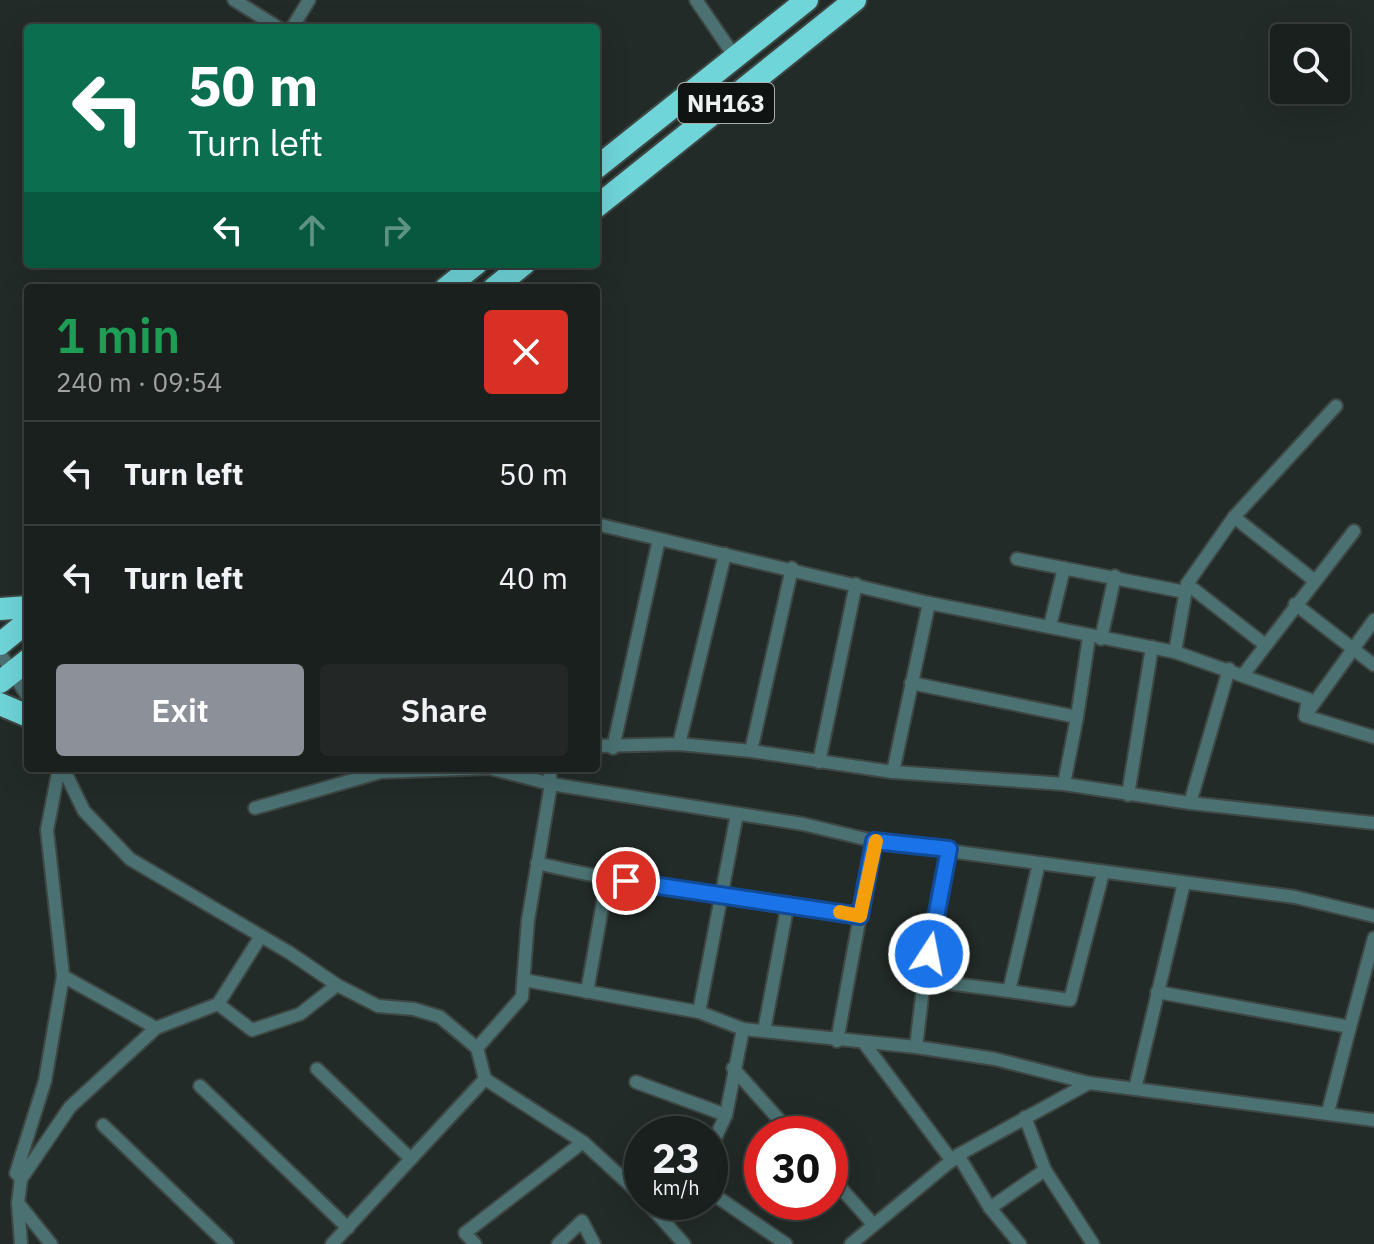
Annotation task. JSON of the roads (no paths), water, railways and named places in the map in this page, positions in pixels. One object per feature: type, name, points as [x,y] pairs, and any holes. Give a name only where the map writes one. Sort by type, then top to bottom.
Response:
[{"type":"highway","name":"NH163","points":[[600,165],[807,0]]},
{"type":"highway","name":"NH163","points":[[600,204],[855,0]]},
{"type":"highway","points":[[451,284],[471,268]]},
{"type":"highway","points":[[499,284],[519,268]]},
{"type":"highway","points":[[0,609],[24,607]]},
{"type":"highway","points":[[0,644],[24,624]]},
{"type":"highway","points":[[0,704],[24,714]]},
{"type":"street","points":[[234,0],[273,24]]},
{"type":"street","points":[[294,24],[309,0]]},
{"type":"street","points":[[696,0],[735,57]]},
{"type":"street","points":[[1175,652],[1186,588],[1234,517],[1336,406]]},
{"type":"street","points":[[1234,517],[1315,581]]},
{"type":"street","points":[[600,525],[792,568],[929,603],[1175,652],[1308,699],[1305,716]]},
{"type":"street","points":[[1243,675],[1354,531]]},
{"type":"street","points":[[613,748],[659,539]]},
{"type":"street","points":[[679,744],[725,554]]},
{"type":"street","points":[[1017,559],[1186,588],[1264,644]]},
{"type":"street","points":[[751,751],[792,568]]},
{"type":"street","points":[[1050,626],[1064,568]]},
{"type":"street","points":[[1064,784],[1095,638],[1115,576]]},
{"type":"street","points":[[819,762],[856,584]]},
{"type":"street","points":[[893,772],[929,603]]},
{"type":"street","points":[[1295,604],[1354,646],[1374,665]]},
{"type":"street","points":[[1305,716],[1374,620]]},
{"type":"street","points":[[1128,795],[1152,647]]},
{"type":"street","points":[[0,653],[24,690]]},
{"type":"street","points":[[1190,803],[1229,669]]},
{"type":"street","points":[[911,683],[1077,717]]},
{"type":"street","points":[[1305,716],[1374,737]]},
{"type":"street","points":[[600,746],[679,744],[751,751],[893,772],[1064,784],[1190,803],[1374,823]]},
{"type":"street","points":[[21,1179],[16,1173],[45,1081],[63,976],[47,830],[60,772]]},
{"type":"street","points":[[63,772],[84,811],[130,859],[337,985],[378,1006],[414,1009],[440,1017],[477,1048],[485,1079],[583,1142],[624,1180]]},
{"type":"street","points":[[255,808],[372,772]]},
{"type":"street","points":[[504,772],[551,784],[803,824],[874,841],[1295,897],[1374,916]]},
{"type":"street","points":[[477,1048],[522,997],[537,863],[551,784],[550,772]]},
{"type":"street","points":[[699,1012],[737,814]]},
{"type":"street","points":[[837,1041],[874,841]]},
{"type":"street","points":[[916,1047],[924,980],[949,849]]},
{"type":"street","points":[[537,863],[607,880],[645,882],[860,916]]},
{"type":"street","points":[[1009,991],[1039,863]]},
{"type":"street","points":[[924,980],[1070,1000],[1103,873]]},
{"type":"street","points":[[587,992],[607,880]]},
{"type":"street","points":[[1135,1089],[1184,883]]},
{"type":"street","points":[[764,1031],[788,903]]},
{"type":"street","points":[[21,1244],[18,1203],[21,1179],[70,1107],[156,1028],[218,1004],[261,936]]},
{"type":"street","points":[[1328,1112],[1374,938]]},
{"type":"street","points":[[63,976],[156,1028]]},
{"type":"street","points":[[524,980],[699,1012],[743,1029],[916,1047],[995,1059],[1089,1083],[1374,1120]]},
{"type":"street","points":[[218,1004],[252,1030],[300,1014],[337,985]]},
{"type":"street","points":[[1157,992],[1350,1027]]},
{"type":"street","points":[[636,1082],[726,1115],[743,1029]]},
{"type":"street","points":[[864,1043],[1020,1244]]},
{"type":"street","points":[[733,1068],[776,1116]]},
{"type":"street","points":[[317,1069],[411,1159]]},
{"type":"street","points":[[332,1244],[485,1079]]},
{"type":"street","points":[[851,1244],[955,1158],[1089,1083]]},
{"type":"street","points":[[200,1086],[348,1228]]},
{"type":"street","points":[[1025,1117],[1045,1170],[1093,1244]]},
{"type":"street","points":[[103,1125],[227,1244]]},
{"type":"street","points":[[475,1244],[465,1233],[583,1142]]},
{"type":"street","points":[[990,1208],[1045,1170]]},
{"type":"street","points":[[848,1196],[873,1224]]},
{"type":"street","points":[[18,1203],[51,1244]]},
{"type":"street","points":[[728,1204],[786,1244]]},
{"type":"street","points":[[558,1244],[582,1221],[594,1244]]},
{"type":"street","points":[[664,1221],[684,1244]]}]
